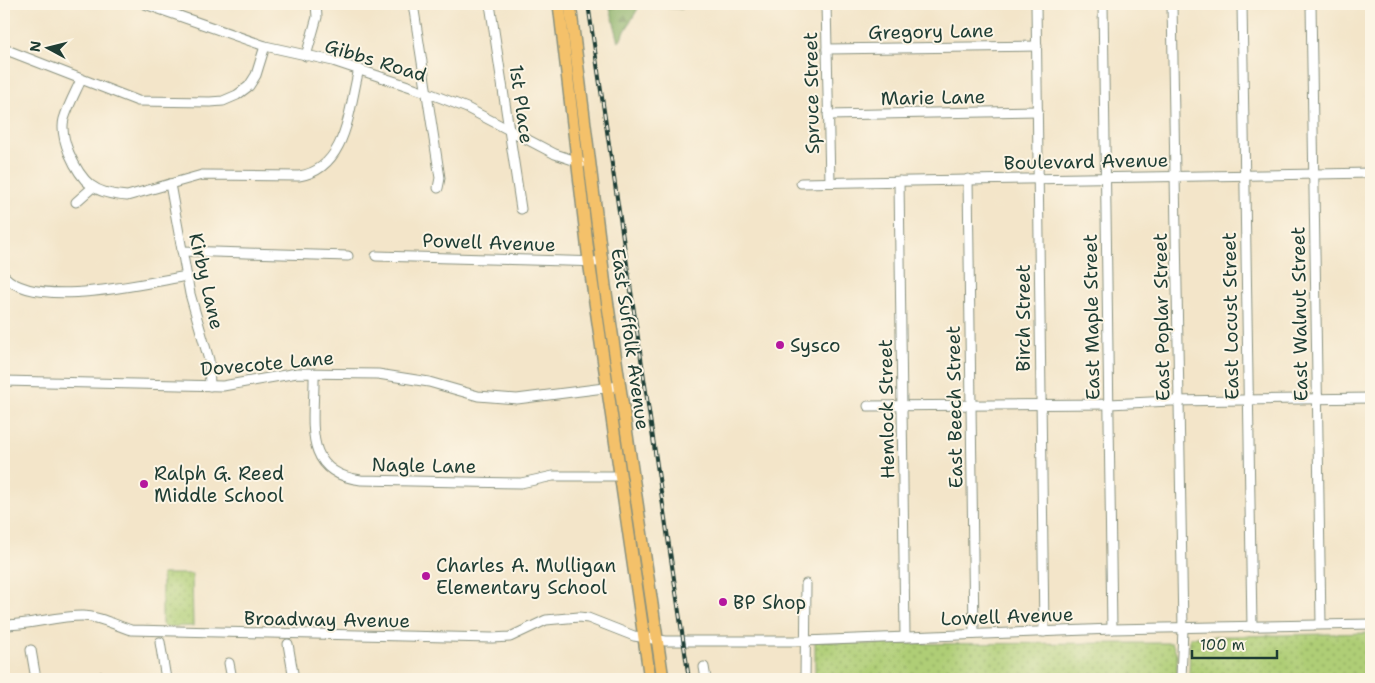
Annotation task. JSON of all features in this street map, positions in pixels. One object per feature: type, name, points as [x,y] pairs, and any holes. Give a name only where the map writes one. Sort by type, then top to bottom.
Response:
[{"type":"main road","name":"East Suffolk Avenue","points":[[558,4],[589,261],[650,679]]},
{"type":"main road","name":"East Suffolk Avenue","points":[[570,4],[602,262],[663,679]]},
{"type":"street","name":"Gibbs Road","points":[[145,4],[265,46],[359,70],[426,92],[466,108],[510,132],[577,162],[590,163]]},
{"type":"street","points":[[306,56],[317,17],[316,4]]},
{"type":"street","points":[[413,4],[440,178],[438,188]]},
{"type":"street","name":"1st Place","points":[[490,4],[521,209]]},
{"type":"street","name":"Spruce Street","points":[[826,4],[830,182]]},
{"type":"street","name":"Birch Street","points":[[1036,4],[1044,632]]},
{"type":"street","name":"East Maple Street","points":[[1104,4],[1112,629]]},
{"type":"street","name":"East Poplar Street","points":[[1172,4],[1183,629],[1181,679]]},
{"type":"street","name":"East Locust Street","points":[[1242,4],[1252,627]]},
{"type":"street","name":"East Walnut Street","points":[[1310,4],[1321,624]]},
{"type":"street","points":[[4,49],[138,101],[223,101],[237,96],[249,86],[256,75],[265,46]]},
{"type":"street","name":"Gregory Lane","points":[[827,49],[1037,46]]},
{"type":"street","points":[[81,80],[64,120],[63,132],[66,146],[78,174],[93,187],[114,195],[127,196],[202,175],[299,176],[312,174],[323,168],[335,155],[340,143],[359,70]]},
{"type":"street","name":"Marie Lane","points":[[828,115],[1038,111]]},
{"type":"street","name":"Boulevard Avenue","points":[[801,183],[1371,173]]},
{"type":"street","name":"East Beech Street","points":[[968,180],[974,634]]},
{"type":"street","name":"Hemlock Street","points":[[899,181],[905,636]]},
{"type":"street","name":"Kirby Lane","points":[[170,184],[194,313],[209,360],[210,386]]},
{"type":"street","points":[[76,202],[93,187]]},
{"type":"street","points":[[182,251],[348,256]]},
{"type":"street","name":"Powell Avenue","points":[[376,256],[602,262]]},
{"type":"street","points":[[6,282],[37,292],[76,292],[187,276]]},
{"type":"street","name":"Dovecote Lane","points":[[4,381],[210,386],[238,385],[290,374],[393,376],[429,382],[461,392],[495,399],[541,398],[620,386]]},
{"type":"street","name":"Nagle Lane","points":[[314,374],[315,444],[324,464],[335,475],[361,480],[521,483],[553,476],[620,476]]},
{"type":"street","points":[[868,406],[1109,404],[1371,398]]},
{"type":"street","points":[[805,679],[806,584]]},
{"type":"street","name":"Broadway Avenue","points":[[4,625],[23,625],[82,616],[91,617],[131,630],[492,638],[510,636],[546,620],[579,617],[588,618],[644,638]]},
{"type":"street","name":"Lowell Avenue","points":[[644,638],[657,641],[804,640],[1112,629],[1371,624]]},
{"type":"street","points":[[160,642],[166,679]]},
{"type":"street","points":[[288,644],[294,679]]},
{"type":"street","points":[[32,650],[36,679]]},
{"type":"street","points":[[229,663],[232,679]]},
{"type":"street","points":[[704,667],[706,679]]},
{"type":"green space","points":[[609,4],[687,4],[682,9],[640,5],[619,42]]},
{"type":"green space","points":[[162,574],[192,574],[193,626],[164,627],[162,624]]},
{"type":"green space","points":[[1371,633],[1371,679],[1189,679],[1190,637]]},
{"type":"green space","points":[[815,640],[864,644],[1172,643],[1177,654],[1177,679],[815,679]]},
{"type":"railway","points":[[588,4],[689,679]]},
{"type":"place","name":"Sysco","points":[[780,345]]},
{"type":"place","name":"Ralph G. Reed Middle School","points":[[144,484]]},
{"type":"place","name":"Charles A. Mulligan Elementary School","points":[[426,576]]},
{"type":"place","name":"BP Shop","points":[[723,602]]}]
